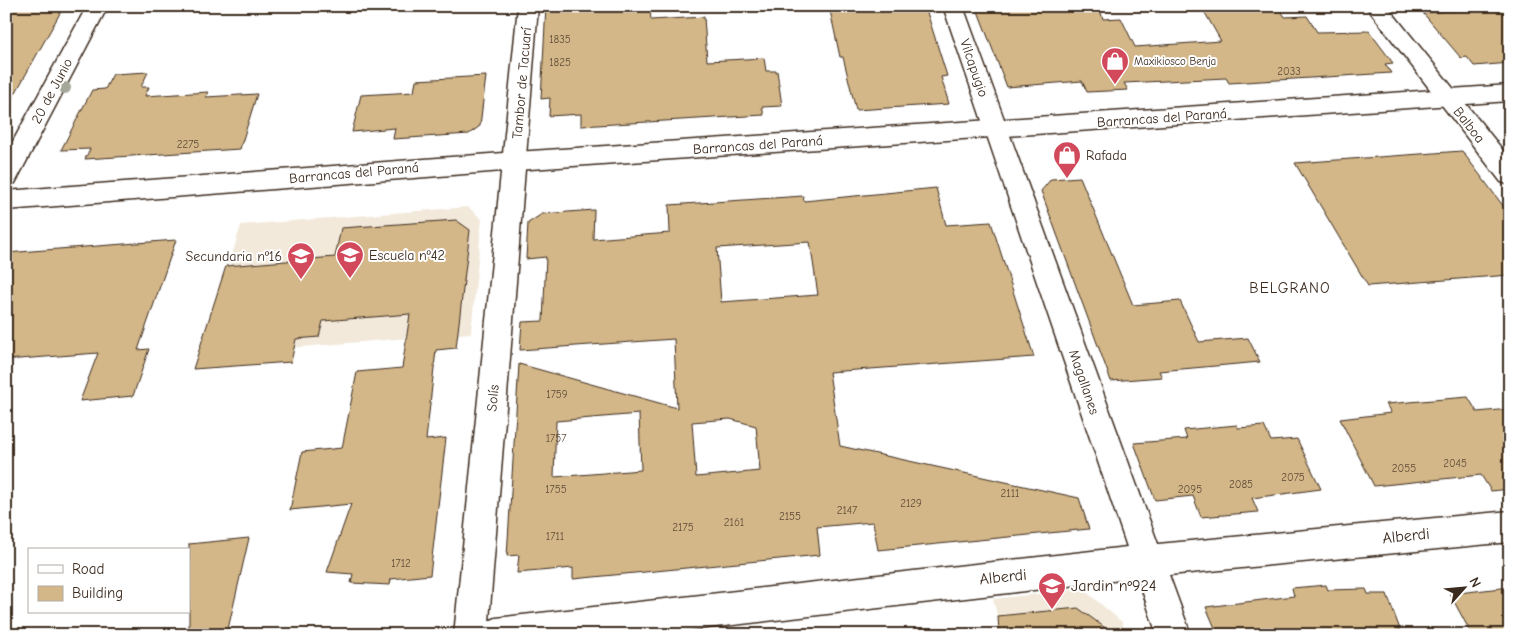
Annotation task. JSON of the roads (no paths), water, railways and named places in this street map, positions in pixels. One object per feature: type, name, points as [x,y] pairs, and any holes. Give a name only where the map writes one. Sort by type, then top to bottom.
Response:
[{"type":"street","name":"20 de Junio","points":[[6,177],[98,6]]},
{"type":"street","name":"Tambor de Tacuarí","points":[[516,161],[528,6]]},
{"type":"street","name":"Vilcapugio","points":[[953,6],[995,129]]},
{"type":"street","name":"Balboa","points":[[1376,6],[1510,176]]},
{"type":"street","name":"Barrancas del Paraná","points":[[6,201],[516,161],[1510,93]]},
{"type":"street","name":"Magallanes","points":[[995,129],[1174,635]]},
{"type":"street","name":"Solís","points":[[471,635],[516,161]]},
{"type":"street","name":"Alberdi","points":[[496,635],[1147,561],[1510,526]]},
{"type":"place","name":"Maxikiosco Benja","points":[[1115,85]]},
{"type":"place","name":"Rafada","points":[[1067,179]]},
{"type":"place","name":"Escuela nº42","points":[[350,279]]},
{"type":"place","name":"Secundaria nº16","points":[[301,280]]},
{"type":"place","name":"Jardin nº924","points":[[1052,610]]},
{"type":"district","name":"BELGRANO","points":[[1290,288]]}]
